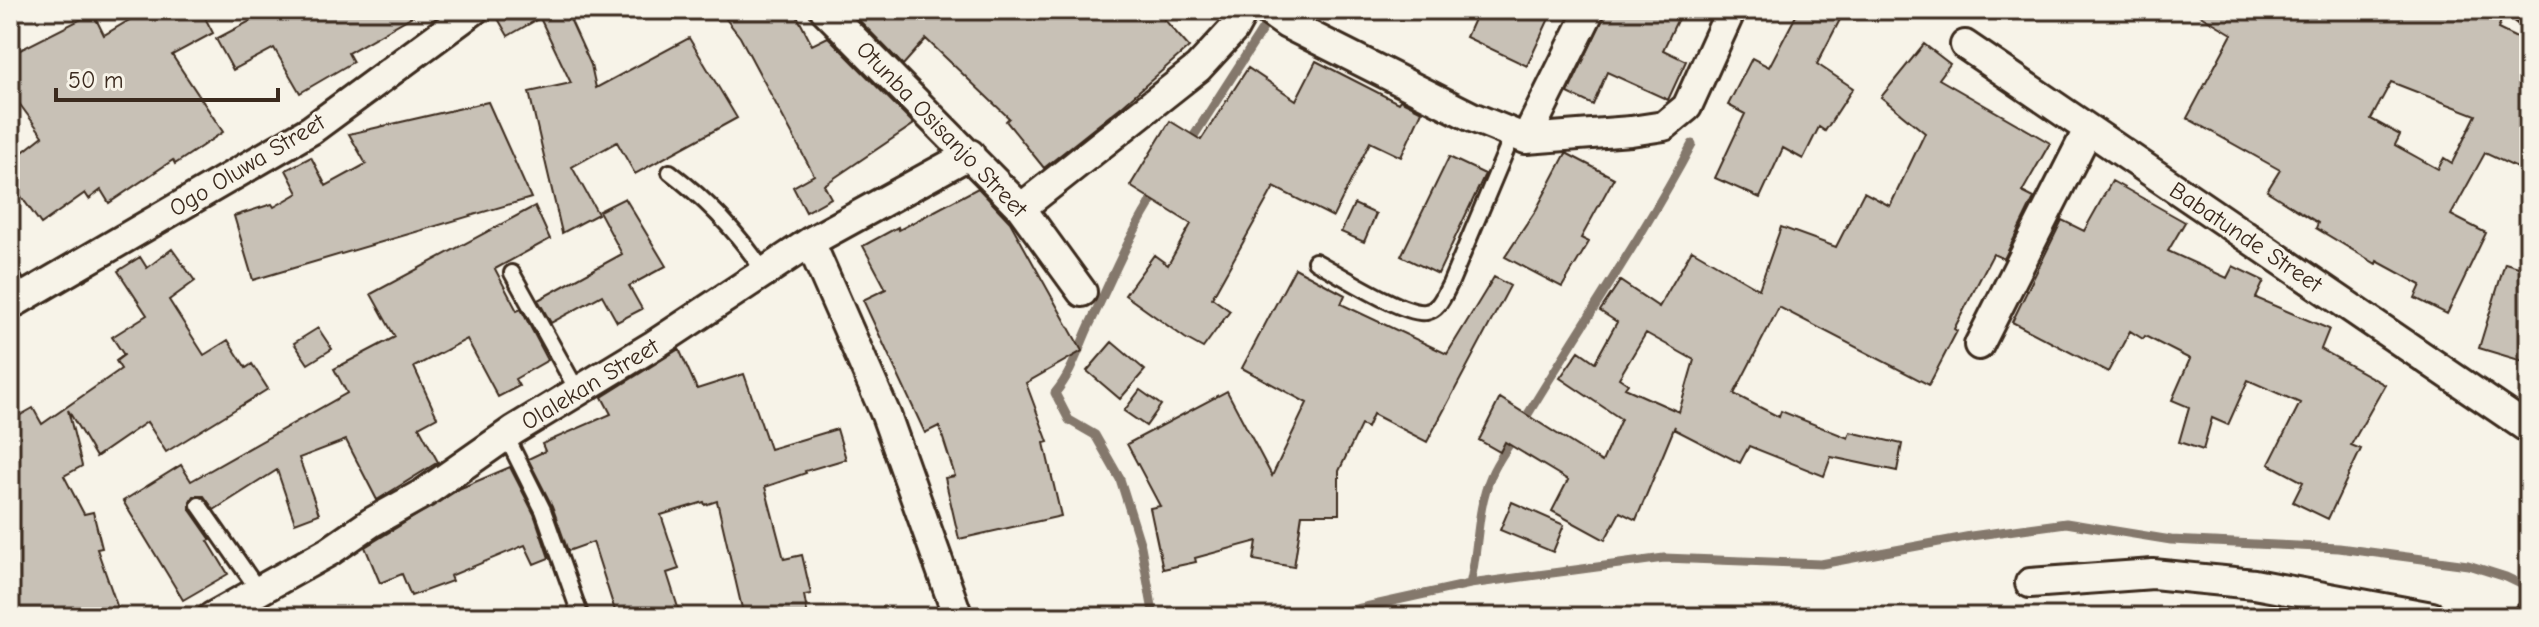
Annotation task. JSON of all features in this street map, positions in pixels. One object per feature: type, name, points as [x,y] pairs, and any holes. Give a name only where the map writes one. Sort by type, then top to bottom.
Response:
[{"type":"street","name":"Ogo Oluwa Street","points":[[14,292],[311,130],[474,10]]},
{"type":"street","name":"Otunba Osisanjo Street","points":[[825,10],[1021,208],[1082,292]]},
{"type":"street","points":[[1021,208],[1198,68],[1233,30],[1244,10]]},
{"type":"street","points":[[1520,136],[1590,10]]},
{"type":"street","points":[[1277,17],[1472,117],[1520,136],[1631,131],[1664,126],[1687,107],[1731,10]]},
{"type":"street","name":"Babatunde Street","points":[[1965,45],[2529,429]]},
{"type":"street","points":[[1979,345],[2088,130]]},
{"type":"street","name":"Olalekan Street","points":[[212,617],[330,551],[372,522],[424,493],[506,436],[654,345],[810,242],[970,154]]},
{"type":"street","points":[[810,242],[886,415],[958,617]]},
{"type":"street","points":[[2030,583],[2153,574],[2254,584],[2365,602],[2432,617]]},
{"type":"lane","points":[[1315,261],[1409,312],[1428,312],[1440,304],[1520,136]]},
{"type":"lane","points":[[670,172],[702,197],[743,240],[764,272]]},
{"type":"lane","points":[[512,273],[577,390]]},
{"type":"lane","points":[[506,436],[543,510],[581,617]]},
{"type":"lane","points":[[199,505],[259,591]]},
{"type":"building","points":[[146,10],[201,10],[213,33],[172,55],[223,132],[175,164],[173,160],[109,203],[101,190],[89,199],[85,193],[41,224],[10,181],[10,162],[43,136],[10,91],[10,55],[93,13],[104,35]]},
{"type":"building","points":[[271,10],[423,10],[348,53],[353,62],[300,93],[274,48],[233,70],[216,39]]},
{"type":"building","points":[[493,10],[566,10],[591,65],[596,88],[689,38],[737,118],[635,174],[617,142],[572,167],[598,214],[562,233],[529,92],[571,83],[540,18],[508,36]]},
{"type":"building","points":[[719,10],[794,10],[812,45],[828,37],[914,124],[824,185],[831,198],[806,212],[793,187],[814,175],[740,37]]},
{"type":"building","points":[[875,10],[1156,10],[1189,47],[1044,168],[1006,121],[1009,118],[926,39],[903,65],[858,19]]},
{"type":"building","points":[[1478,10],[1553,10],[1527,66],[1466,37]]},
{"type":"building","points":[[1607,10],[1682,10],[1663,50],[1686,61],[1668,100],[1607,72],[1593,105],[1568,93]]},
{"type":"building","points":[[1799,10],[1845,10],[1817,64],[1853,88],[1825,131],[1819,127],[1803,159],[1783,148],[1760,198],[1715,178],[1745,114],[1728,105],[1752,58],[1769,67]]},
{"type":"building","points":[[2192,10],[2505,10],[2498,29],[2529,44],[2529,144],[2517,168],[2485,153],[2451,215],[2486,233],[2447,314],[2415,298],[2421,285],[2377,261],[2376,264],[2316,228],[2318,223],[2267,191],[2280,170],[2187,118],[2232,34]],"holes":[[[2391,82],[2476,115],[2452,163],[2444,158],[2438,169],[2395,145],[2400,135],[2371,119]]]},
{"type":"building","points":[[1924,44],[1950,64],[1939,79],[2050,143],[2022,192],[2034,198],[2004,259],[1993,254],[1929,385],[1779,307],[1734,394],[1779,417],[1781,411],[1848,438],[1850,432],[1902,444],[1897,471],[1831,457],[1824,476],[1749,446],[1740,463],[1674,429],[1675,426],[1636,520],[1620,512],[1605,540],[1552,511],[1568,480],[1505,442],[1500,452],[1479,440],[1500,398],[1602,462],[1621,419],[1560,378],[1579,351],[1595,362],[1617,322],[1600,311],[1620,281],[1659,307],[1692,250],[1759,289],[1781,227],[1836,247],[1864,192],[1890,206],[1925,133],[1881,97]],"holes":[[[1646,333],[1694,360],[1679,412],[1625,388],[1628,384],[1619,378]]]},
{"type":"building","points":[[1316,61],[1398,103],[1400,100],[1422,111],[1401,157],[1370,142],[1333,217],[1274,187],[1212,298],[1230,311],[1203,348],[1125,295],[1154,255],[1168,265],[1191,224],[1130,186],[1170,121],[1201,140],[1248,68],[1296,100]]},
{"type":"building","points":[[488,102],[531,198],[253,280],[234,216],[272,204],[274,207],[298,193],[286,170],[311,157],[326,186],[366,164],[349,134]]},
{"type":"building","points":[[1566,153],[1614,178],[1581,238],[1589,242],[1562,287],[1505,257],[1536,210]]},
{"type":"building","points":[[1449,157],[1485,174],[1438,274],[1401,256]]},
{"type":"building","points":[[2112,181],[2185,222],[2168,251],[2227,278],[2233,266],[2264,281],[2256,298],[2329,329],[2321,349],[2385,385],[2351,445],[2361,449],[2328,519],[2293,502],[2303,482],[2269,464],[2300,403],[2248,380],[2228,425],[2212,418],[2203,450],[2179,442],[2189,407],[2172,400],[2190,359],[2130,331],[2108,372],[2012,322],[2062,220],[2084,231]]},
{"type":"building","points":[[978,188],[1010,222],[1082,351],[1026,383],[1048,442],[1044,443],[1061,516],[959,539],[945,478],[955,476],[939,426],[925,433],[863,300],[886,289],[863,246]]},
{"type":"building","points":[[625,198],[666,266],[629,286],[642,309],[617,322],[602,295],[551,323],[538,300],[622,254],[599,211]]},
{"type":"building","points":[[1354,204],[1376,214],[1364,242],[1341,232]]},
{"type":"building","points":[[535,206],[550,239],[495,269],[548,360],[515,379],[519,386],[498,397],[467,339],[414,367],[437,417],[419,427],[438,462],[377,500],[346,440],[299,458],[319,514],[295,523],[277,470],[214,510],[204,496],[194,496],[190,510],[211,540],[208,541],[228,574],[183,600],[123,501],[181,465],[191,481],[347,393],[334,369],[395,337],[371,294]]},
{"type":"building","points":[[172,249],[195,281],[169,300],[204,355],[228,340],[246,368],[252,364],[268,389],[166,452],[147,422],[96,457],[68,410],[82,466],[64,476],[84,514],[93,512],[102,548],[97,549],[121,617],[10,617],[10,421],[33,408],[42,424],[121,369],[116,361],[124,355],[112,337],[147,315],[118,271],[140,257],[147,268]]},
{"type":"building","points":[[2505,263],[2529,270],[2529,363],[2479,348]]},
{"type":"building","points":[[1295,268],[1345,295],[1341,304],[1447,354],[1494,277],[1510,286],[1427,442],[1373,414],[1367,428],[1361,425],[1339,471],[1339,514],[1302,514],[1294,567],[1254,560],[1257,541],[1195,558],[1196,562],[1163,569],[1150,508],[1160,506],[1127,444],[1227,391],[1272,476],[1307,403],[1242,368]]},
{"type":"building","points":[[318,328],[332,349],[308,364],[294,343]]},
{"type":"building","points":[[1112,342],[1145,370],[1120,399],[1087,371]]},
{"type":"building","points":[[679,349],[697,389],[744,374],[770,449],[837,429],[846,459],[765,487],[784,559],[802,555],[811,594],[804,595],[808,617],[744,617],[717,501],[661,515],[679,569],[667,573],[681,617],[617,617],[593,542],[568,551],[552,506],[528,459],[545,451],[542,444],[611,414],[602,397]]},
{"type":"building","points":[[1140,390],[1161,405],[1146,426],[1124,411]]},
{"type":"building","points":[[510,467],[534,514],[549,558],[534,564],[525,545],[450,576],[452,581],[411,596],[402,574],[380,583],[365,547],[461,488]]},
{"type":"building","points":[[1512,502],[1564,525],[1553,552],[1500,530]]},
{"type":"waterway","points":[[1188,145],[1271,16]]},
{"type":"waterway","points":[[1522,424],[1652,215],[1692,144]]},
{"type":"waterway","points":[[1154,617],[1141,546],[1120,479],[1095,435],[1069,420],[1055,393],[1070,369],[1130,240],[1158,191]]},
{"type":"waterway","points":[[1470,584],[1486,489],[1514,437]]},
{"type":"waterway","points":[[1320,617],[1470,584],[1664,558],[1821,564],[1971,536],[2066,523],[2171,540],[2339,548],[2468,565],[2529,588]]}]
